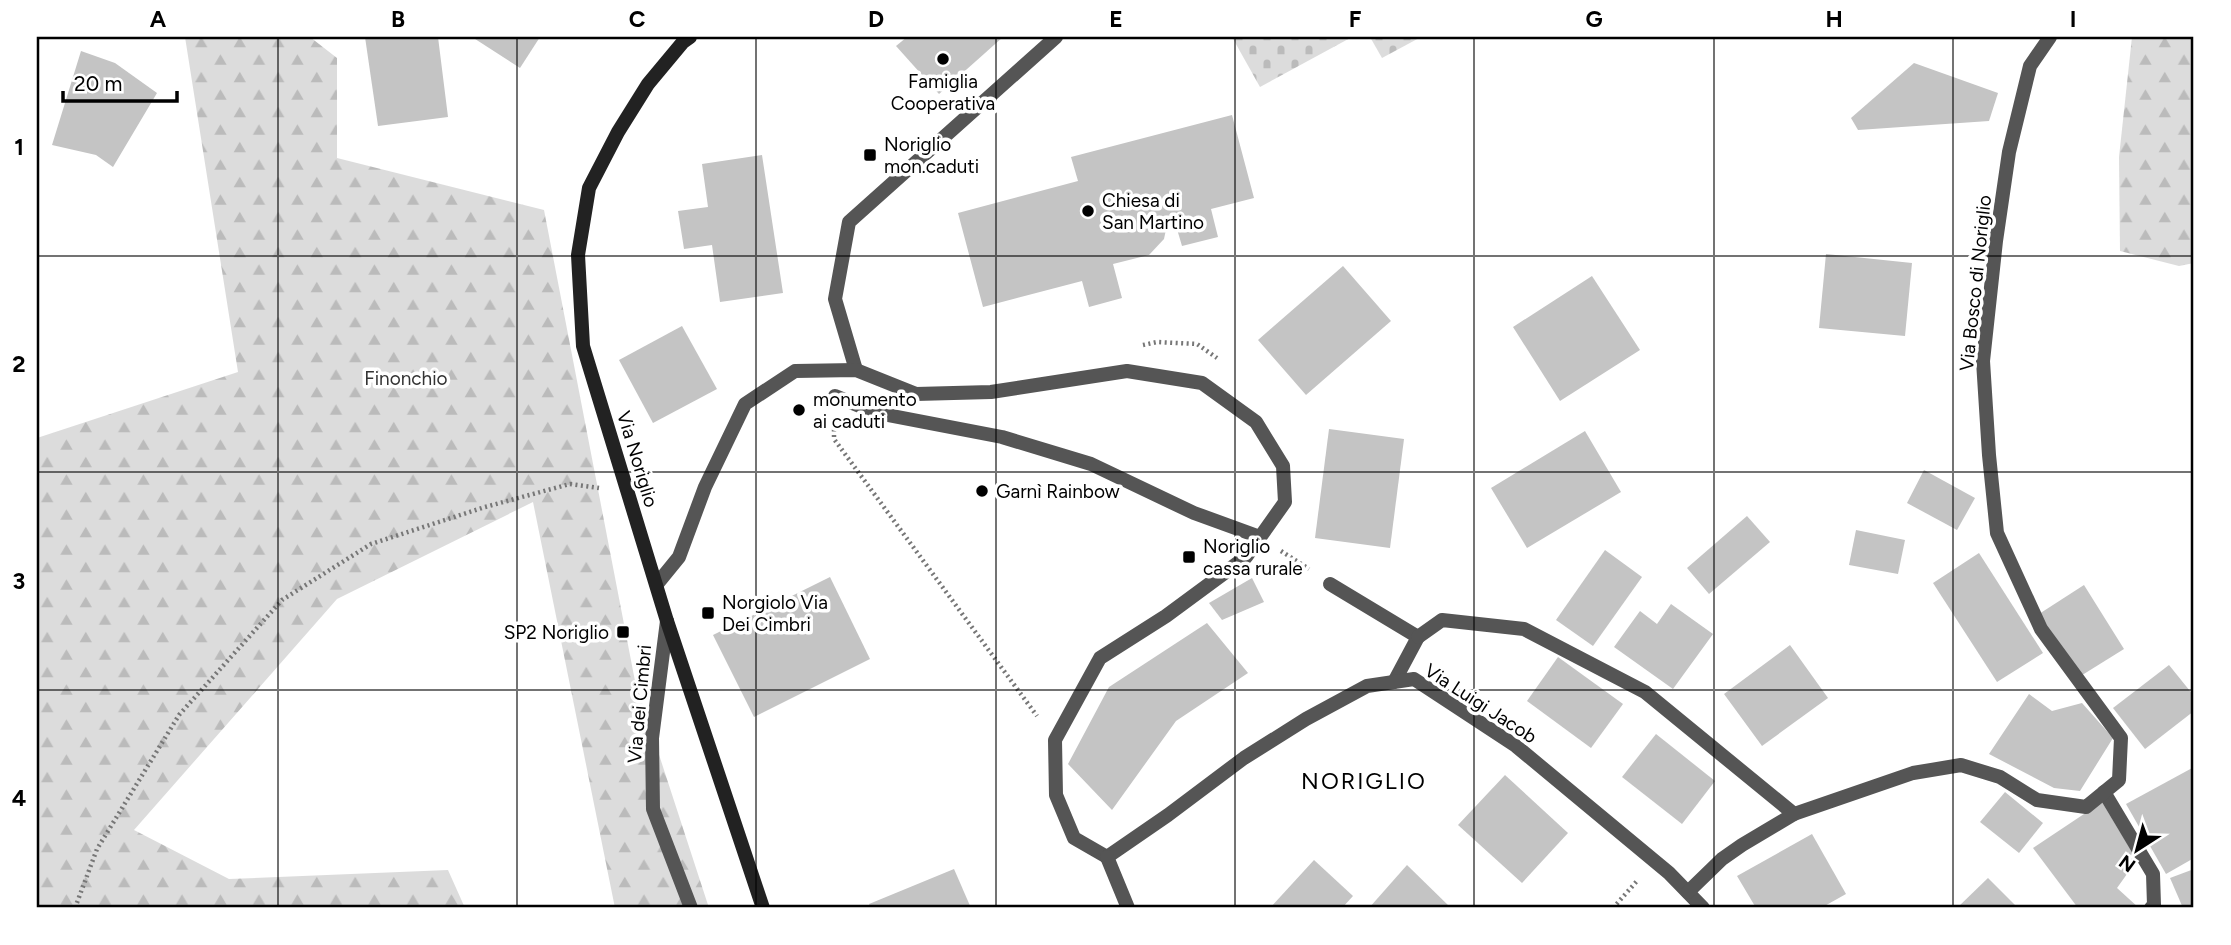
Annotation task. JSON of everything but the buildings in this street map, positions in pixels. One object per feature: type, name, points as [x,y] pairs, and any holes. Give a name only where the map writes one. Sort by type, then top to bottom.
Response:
[{"type":"main road","name":"Via Noriglio","points":[[690,37],[648,85],[618,132],[589,188],[578,255],[583,346],[667,621],[763,908]]},
{"type":"street","points":[[856,370],[835,299],[849,222],[1056,37]]},
{"type":"street","name":"Via Bosco di Noriglio","points":[[2050,37],[2030,66],[2009,152],[1983,361],[1989,455],[1997,533],[2041,629],[2122,738],[2119,780],[2105,792]]},
{"type":"street","points":[[657,584],[679,557],[705,487],[745,404],[795,371],[856,370],[916,394],[990,392],[1127,371],[1202,383],[1256,422],[1283,466],[1285,502],[1246,557],[1166,616],[1100,659],[1055,740],[1056,795],[1074,838],[1107,857],[1128,908]]},
{"type":"street","points":[[835,396],[877,413],[1002,437],[1091,464],[1194,513],[1260,537]]},
{"type":"street","points":[[1331,584],[1418,637]]},
{"type":"street","points":[[1394,682],[1418,637],[1443,620],[1524,629],[1645,692],[1794,814]]},
{"type":"street","name":"Via dei Cimbri","points":[[667,621],[652,738],[653,809],[691,908]]},
{"type":"street","name":"Via Luigi Jacob","points":[[1107,857],[1244,758],[1306,719],[1367,686],[1414,679],[1517,746],[1655,862],[1703,908]]},
{"type":"street","points":[[1688,892],[1732,852],[1794,814],[1913,773],[1961,765],[2000,777],[2037,800],[2086,807],[2105,792],[2153,874],[2154,905],[2151,908]]},
{"type":"path","points":[[835,396],[834,439],[1055,740]]},
{"type":"path","points":[[75,908],[97,849],[179,716],[282,600],[371,544],[485,507],[570,484],[628,492]]},
{"type":"path","points":[[1260,537],[1331,584]]},
{"type":"path","points":[[1613,908],[1655,862]]},
{"type":"green space","name":"Finonchio","points":[[185,37],[310,37],[337,58],[337,158],[544,210],[635,681],[709,908],[615,908],[533,502],[337,599],[134,830],[229,879],[448,870],[465,908],[37,908],[37,438],[238,372]]},
{"type":"green space","points":[[1232,37],[1352,37],[1260,87]]},
{"type":"green space","points":[[1370,37],[1421,37],[1382,58]]},
{"type":"green space","points":[[2132,37],[2194,37],[2194,263],[2179,266],[2120,251],[2119,157]]},
{"type":"place","name":"Famiglia Cooperativa","points":[[943,59]]},
{"type":"place","name":"Noriglio mon.caduti","points":[[870,155]]},
{"type":"place","name":"Chiesa di San Martino","points":[[1088,211]]},
{"type":"place","name":"monumento ai caduti","points":[[799,410]]},
{"type":"place","name":"Garnì Rainbow","points":[[982,491]]},
{"type":"place","name":"Noriglio cassa rurale","points":[[1189,557]]},
{"type":"place","name":"Norgiolo Via Dei Cimbri","points":[[708,613]]},
{"type":"place","name":"SP2 Noriglio","points":[[623,632]]},
{"type":"district","name":"NORIGLIO","points":[[1364,781]]}]
